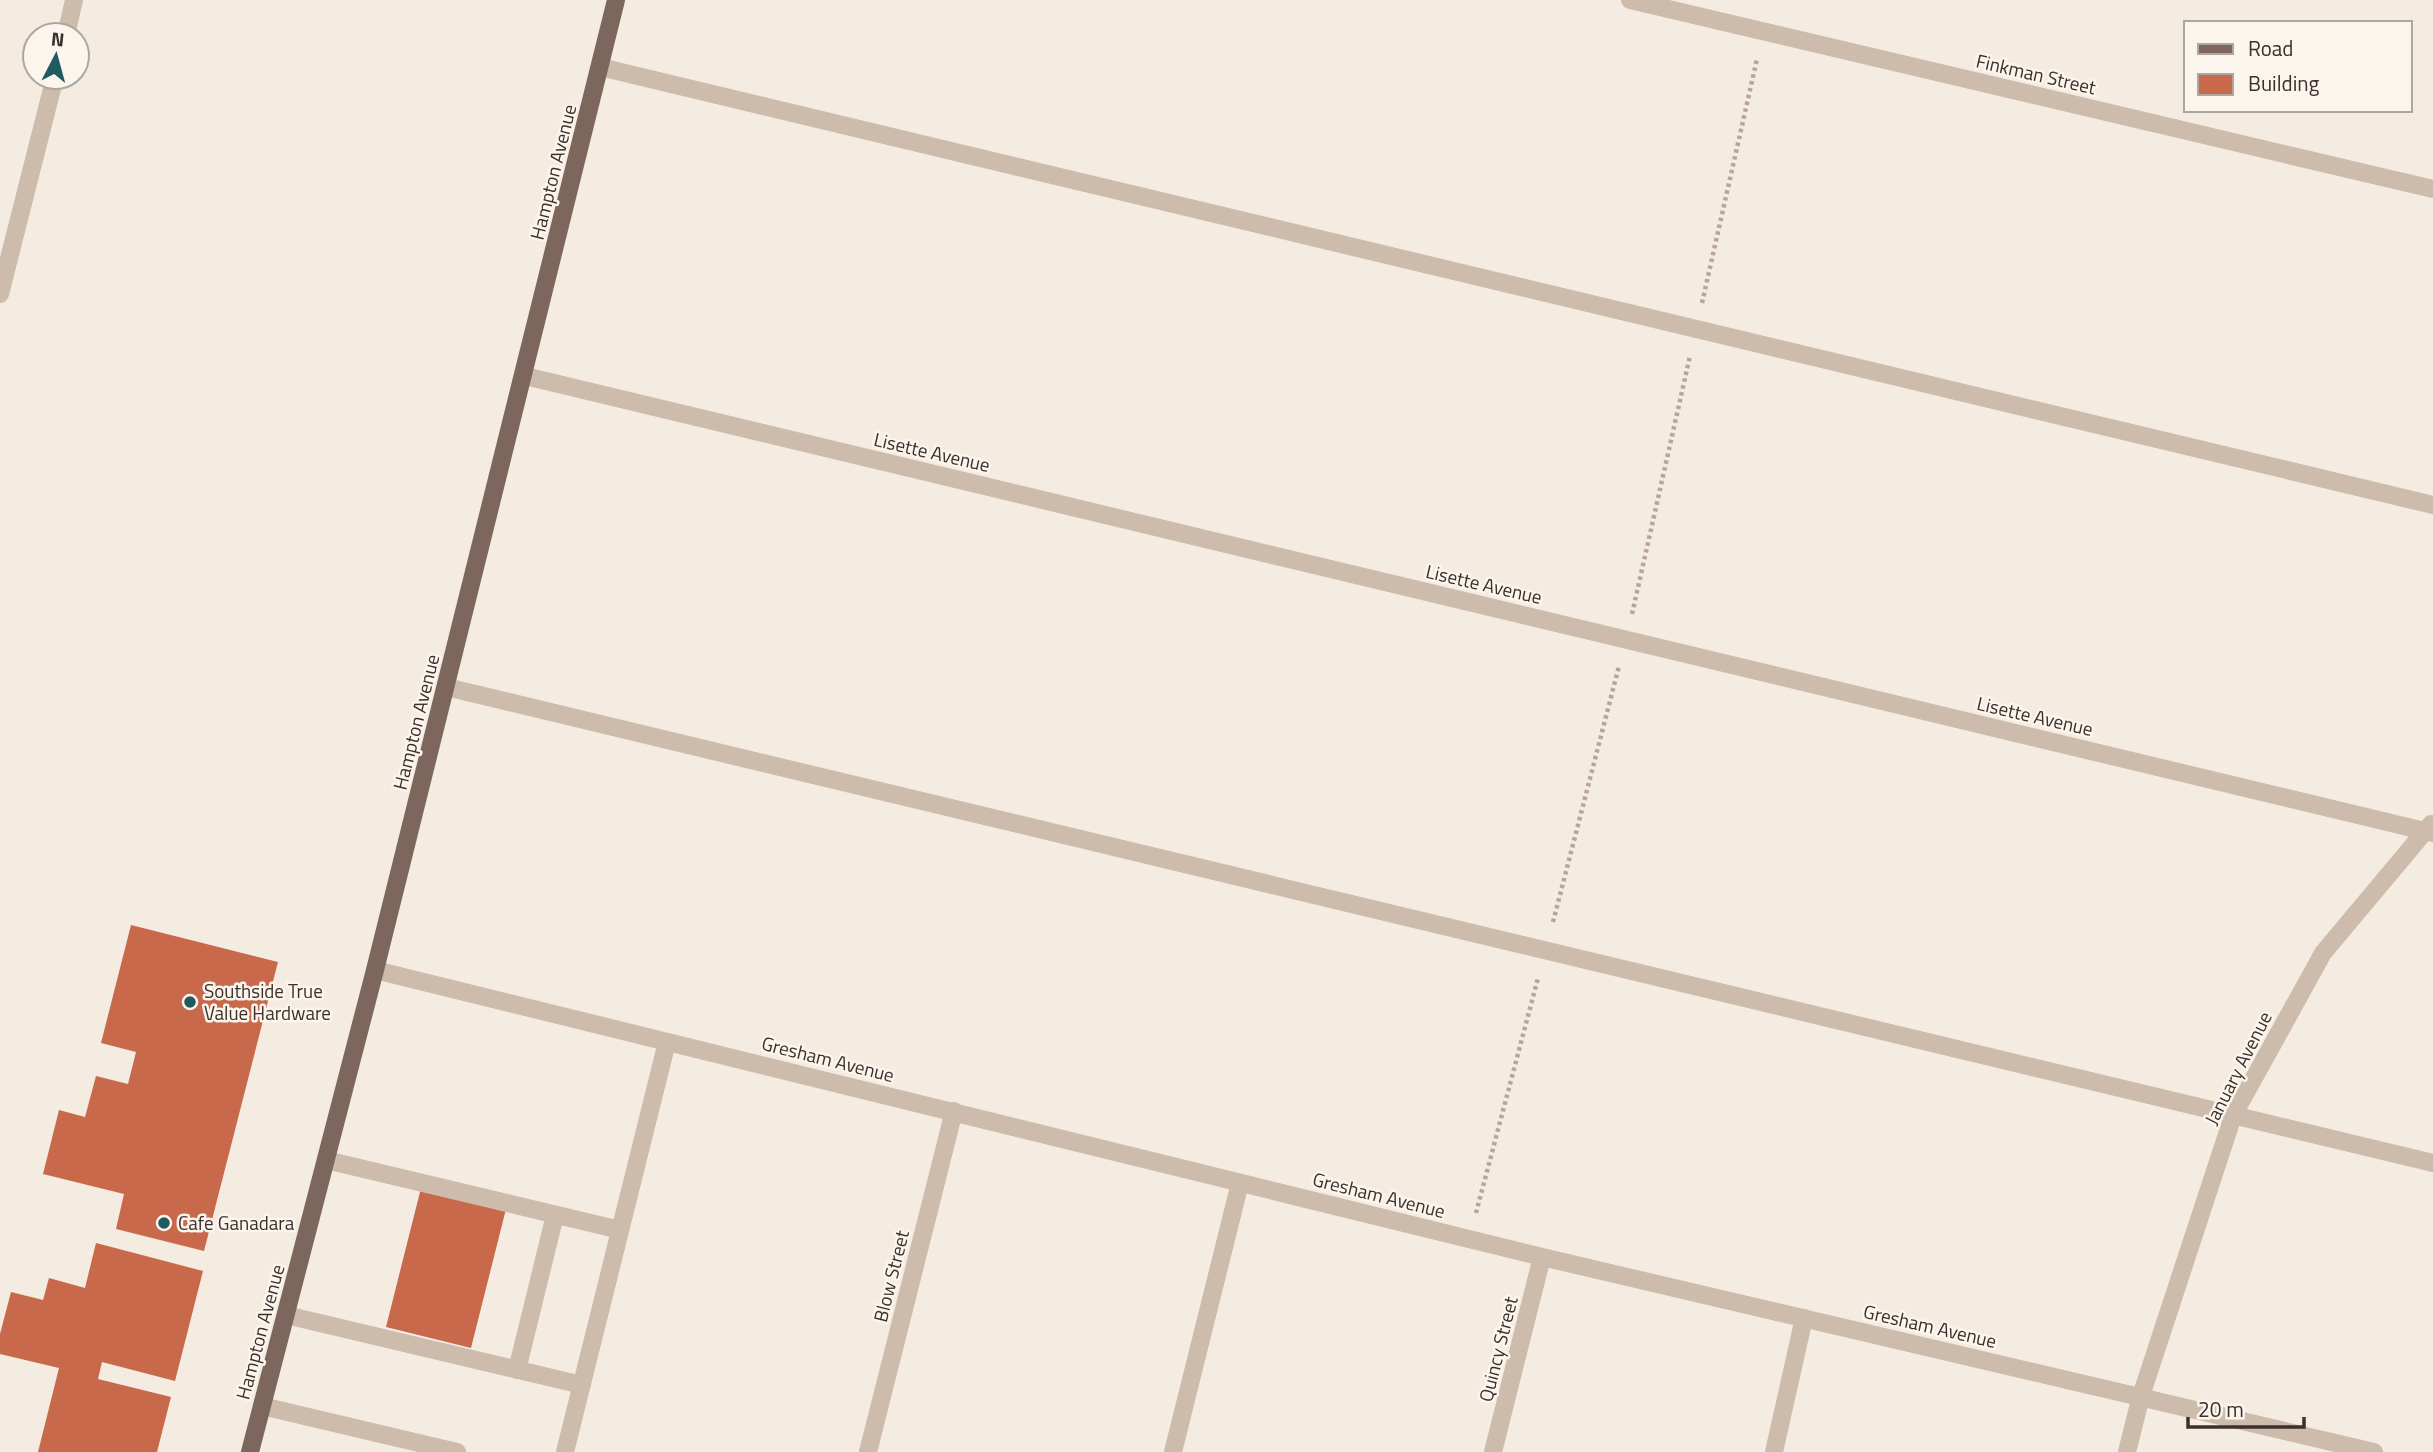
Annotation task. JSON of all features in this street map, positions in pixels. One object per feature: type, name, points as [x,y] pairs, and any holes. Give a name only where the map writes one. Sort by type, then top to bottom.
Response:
[{"type":"main road","name":"Hampton Avenue","points":[[250,1452],[375,970],[616,0]]},
{"type":"street","points":[[69,21],[74,0]]},
{"type":"street","name":"Finkman Street","points":[[1630,0],[2433,189]]},
{"type":"street","points":[[600,66],[2433,505]]},
{"type":"street","points":[[0,294],[51,91]]},
{"type":"street","name":"Lisette Avenue","points":[[524,376],[2431,829]]},
{"type":"street","points":[[446,687],[2433,1163]]},
{"type":"street","name":"January Avenue","points":[[2127,1452],[2141,1396],[2233,1116],[2323,953],[2431,829]]},
{"type":"street","name":"Gresham Avenue","points":[[375,970],[1542,1257],[2374,1452]]},
{"type":"street","points":[[565,1452],[667,1042]]},
{"type":"street","name":"Blow Street","points":[[868,1452],[954,1111]]},
{"type":"street","points":[[326,1160],[620,1230]]},
{"type":"street","points":[[1173,1452],[1240,1183]]},
{"type":"street","points":[[517,1370],[555,1214]]},
{"type":"street","name":"Quincy Street","points":[[1493,1452],[1542,1257]]},
{"type":"street","points":[[286,1315],[582,1385]]},
{"type":"street","points":[[1774,1452],[1804,1318]]},
{"type":"street","points":[[262,1406],[457,1452]]},
{"type":"building","name":"Southside True Value Hardware","points":[[131,925],[278,962],[204,1251],[116,1229],[124,1194],[43,1174],[59,1110],[85,1117],[96,1076],[128,1084],[136,1052],[101,1043]]},
{"type":"building","points":[[421,1188],[506,1209],[471,1348],[386,1327]]},
{"type":"building","points":[[96,1243],[203,1271],[175,1381],[102,1362],[98,1379],[171,1397],[157,1452],[38,1452],[59,1368],[0,1354],[0,1334],[11,1292],[43,1300],[49,1278],[85,1288]]},
{"type":"place","name":"Southside True Value Hardware","points":[[190,1002]]},
{"type":"place","name":"Cafe Ganadara","points":[[164,1223]]}]
